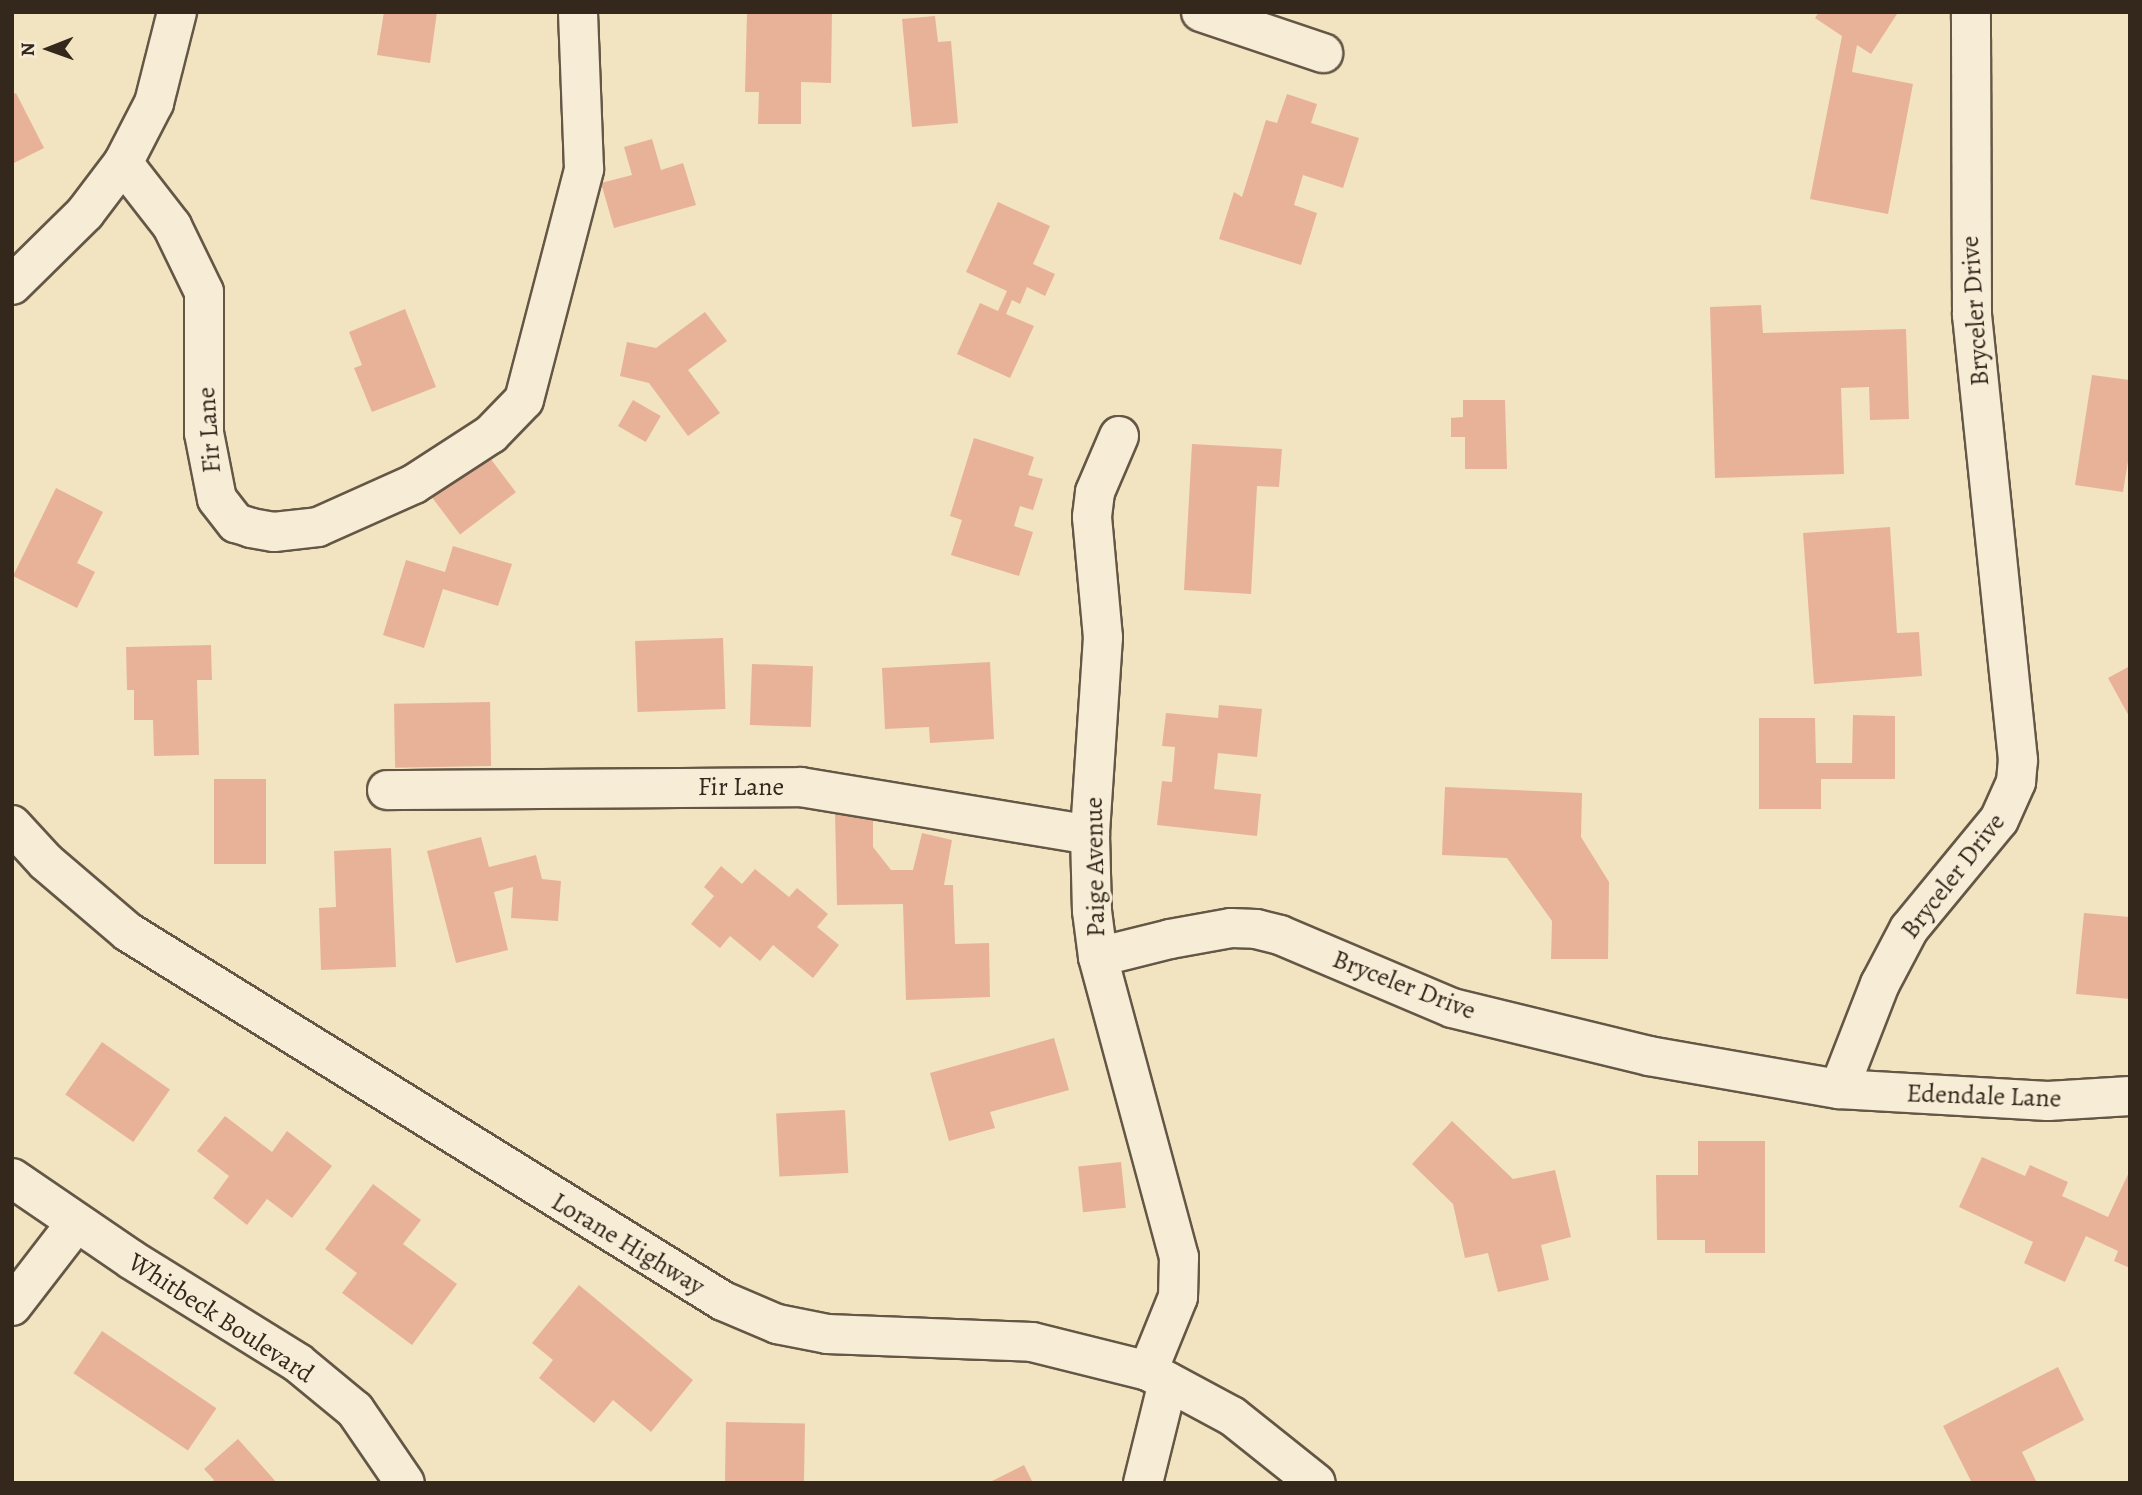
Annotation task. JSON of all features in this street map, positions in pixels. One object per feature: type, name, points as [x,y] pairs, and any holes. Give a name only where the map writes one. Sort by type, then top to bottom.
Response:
[{"type":"street","name":"Fir Lane","points":[[123,163],[172,226],[204,292],[206,459],[217,499],[236,523],[274,532],[339,520],[414,484],[491,434],[519,410],[529,389],[584,169],[578,12]]},
{"type":"street","points":[[1201,12],[1323,53]]},
{"type":"street","name":"Bryceler Drive","points":[[1098,957],[1170,939],[1231,928],[1256,929],[1280,935],[1452,1008],[1649,1056],[1839,1089],[1880,984],[1909,929],[1998,820],[2016,782],[2018,760],[1972,315],[1971,12]]},
{"type":"street","points":[[12,285],[85,213],[123,163],[154,103],[178,15]]},
{"type":"street","name":"Paige Avenue","points":[[1119,436],[1095,492],[1093,517],[1103,637],[1090,835],[1098,957],[1179,1257],[1178,1297],[1158,1376],[1143,1483]]},
{"type":"street","name":"Fir Lane","points":[[387,790],[802,787],[1090,835]]},
{"type":"street","name":"Lorane Highway","points":[[12,825],[46,862],[128,932],[723,1301],[777,1324],[827,1334],[1032,1342],[1158,1376],[1232,1416],[1316,1483]]},
{"type":"street","name":"Edendale Lane","points":[[1839,1089],[2048,1101],[2130,1096]]},
{"type":"street","name":"Whitbeck Boulevard","points":[[12,1178],[76,1223],[298,1363],[355,1410],[405,1483]]},
{"type":"street","points":[[12,1306],[76,1223]]},
{"type":"building","points":[[384,12],[437,12],[430,63],[377,55]]},
{"type":"building","points":[[747,12],[832,12],[831,83],[801,82],[801,124],[758,124],[759,92],[745,92]]},
{"type":"building","points":[[1819,12],[1897,14],[1871,54],[1857,45],[1852,72],[1913,84],[1888,214],[1810,199],[1842,36],[1815,18]]},
{"type":"building","points":[[935,16],[938,42],[951,41],[958,123],[912,127],[902,19]]},
{"type":"building","points":[[16,93],[44,148],[12,164],[12,95]]},
{"type":"building","points":[[1287,94],[1317,104],[1311,123],[1359,138],[1343,188],[1303,175],[1294,205],[1317,213],[1301,265],[1219,239],[1234,192],[1242,197],[1266,120],[1277,123]]},
{"type":"building","points":[[652,139],[661,170],[683,163],[696,205],[614,228],[601,183],[632,175],[624,147]]},
{"type":"building","points":[[998,202],[1050,226],[1033,264],[1055,274],[1045,296],[1027,287],[1020,304],[1012,300],[1006,314],[1034,326],[1010,378],[957,354],[980,303],[998,311],[1007,291],[966,272]]},
{"type":"building","points":[[1761,305],[1763,333],[1906,329],[1909,419],[1870,420],[1869,387],[1841,388],[1844,474],[1715,478],[1710,307]]},
{"type":"building","points":[[405,309],[436,387],[372,412],[354,368],[362,365],[349,332]]},
{"type":"building","points":[[705,312],[727,341],[688,370],[720,413],[688,436],[649,383],[620,376],[627,342],[656,348]]},
{"type":"building","points":[[2092,375],[2130,380],[2130,449],[2123,492],[2075,485]]},
{"type":"building","points":[[633,400],[661,416],[646,442],[618,426]]},
{"type":"building","points":[[1463,400],[1505,400],[1507,469],[1465,469],[1465,437],[1451,437],[1451,418],[1463,417]]},
{"type":"building","points":[[974,438],[1034,457],[1028,475],[1043,479],[1033,510],[1020,506],[1014,526],[1033,532],[1019,576],[951,555],[962,520],[950,516]]},
{"type":"building","points":[[1192,444],[1282,449],[1279,487],[1257,486],[1251,594],[1184,590]]},
{"type":"building","points":[[484,450],[516,492],[460,534],[428,492]]},
{"type":"building","points":[[56,488],[103,512],[77,563],[95,572],[77,608],[13,576]]},
{"type":"building","points":[[1890,527],[1897,633],[1919,632],[1922,676],[1814,684],[1803,533]]},
{"type":"building","points":[[453,546],[512,564],[498,606],[443,589],[424,648],[383,635],[406,560],[445,572]]},
{"type":"building","points":[[723,638],[725,709],[638,712],[635,641]]},
{"type":"building","points":[[211,645],[212,680],[197,680],[199,755],[154,756],[153,720],[134,720],[134,690],[127,690],[126,647]]},
{"type":"building","points":[[990,662],[994,739],[930,743],[929,727],[885,729],[882,668]]},
{"type":"building","points":[[752,664],[813,666],[811,727],[750,725]]},
{"type":"building","points":[[2130,666],[2130,718],[2108,678]]},
{"type":"building","points":[[490,702],[491,766],[395,768],[394,704]]},
{"type":"building","points":[[1219,705],[1262,709],[1257,757],[1218,753],[1214,789],[1261,794],[1257,836],[1157,825],[1162,781],[1172,782],[1175,747],[1162,746],[1166,713],[1218,718]]},
{"type":"building","points":[[1853,715],[1895,716],[1895,779],[1821,779],[1821,809],[1759,809],[1759,718],[1815,718],[1816,763],[1852,763]]},
{"type":"building","points":[[214,779],[266,779],[266,864],[214,864]]},
{"type":"building","points":[[1445,787],[1582,793],[1581,837],[1609,882],[1608,959],[1551,959],[1552,921],[1507,858],[1442,855]]},
{"type":"building","points":[[873,812],[873,847],[891,870],[913,870],[922,833],[952,840],[944,885],[953,885],[955,944],[989,943],[990,997],[906,1000],[903,904],[837,905],[835,813]]},
{"type":"building","points":[[481,837],[489,867],[536,855],[542,879],[561,881],[558,921],[511,918],[513,887],[494,892],[508,950],[456,963],[427,851]]},
{"type":"building","points":[[391,848],[396,967],[321,970],[319,908],[336,907],[334,851]]},
{"type":"building","points":[[721,866],[742,884],[755,869],[789,897],[797,888],[828,914],[817,927],[839,945],[813,978],[773,945],[760,961],[730,936],[720,948],[691,924],[714,896],[704,887]]},
{"type":"building","points":[[2084,913],[2130,917],[2130,999],[2076,994]]},
{"type":"building","points":[[1054,1038],[1069,1090],[990,1112],[995,1128],[949,1141],[930,1073]]},
{"type":"building","points":[[102,1042],[170,1090],[133,1142],[65,1094]]},
{"type":"building","points":[[845,1110],[848,1173],[779,1177],[776,1114]]},
{"type":"building","points":[[225,1116],[272,1152],[287,1131],[332,1166],[292,1218],[267,1199],[247,1225],[213,1198],[229,1176],[197,1151]]},
{"type":"building","points":[[1452,1121],[1513,1179],[1555,1170],[1571,1237],[1541,1245],[1549,1280],[1498,1292],[1488,1253],[1465,1258],[1453,1204],[1412,1164]]},
{"type":"building","points":[[1698,1141],[1765,1141],[1765,1253],[1705,1253],[1705,1240],[1657,1240],[1656,1175],[1698,1175]]},
{"type":"building","points":[[1982,1157],[2025,1176],[2030,1165],[2068,1182],[2062,1196],[2108,1217],[2130,1170],[2130,1268],[2114,1261],[2118,1251],[2086,1236],[2065,1282],[2024,1263],[2033,1242],[1959,1207]]},
{"type":"building","points":[[1121,1162],[1126,1208],[1083,1212],[1078,1166]]},
{"type":"building","points":[[373,1184],[421,1220],[403,1244],[457,1284],[412,1345],[342,1293],[357,1273],[325,1249]]},
{"type":"building","points":[[579,1285],[693,1380],[651,1432],[613,1400],[594,1423],[539,1378],[553,1360],[532,1343]]},
{"type":"building","points":[[102,1331],[216,1408],[188,1450],[73,1373]]},
{"type":"building","points":[[2058,1367],[2084,1420],[2022,1452],[2037,1483],[1972,1483],[1943,1426]]},
{"type":"building","points":[[726,1422],[805,1423],[804,1483],[725,1483]]},
{"type":"building","points":[[238,1439],[277,1483],[211,1483],[214,1480],[204,1469]]},
{"type":"building","points":[[1024,1465],[1033,1483],[988,1483]]}]
